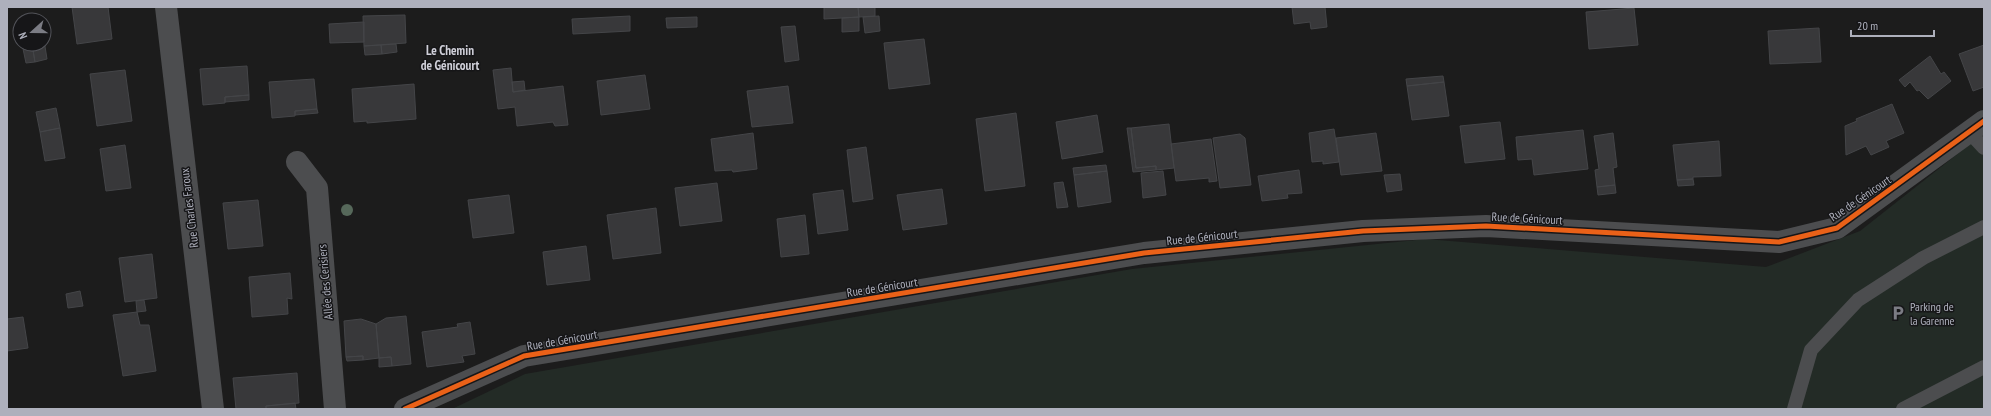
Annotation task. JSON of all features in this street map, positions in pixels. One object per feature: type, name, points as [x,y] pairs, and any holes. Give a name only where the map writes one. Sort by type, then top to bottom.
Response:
[{"type":"street","name":"Rue Charles Faroux","points":[[166,7],[213,409]]},
{"type":"street","name":"Rue de Génicourt","points":[[405,409],[524,356],[1144,254],[1363,231],[1486,226],[1779,242],[1837,228],[1980,134]]},
{"type":"street","name":"Allée des Cerisiers","points":[[297,162],[317,188],[335,409]]},
{"type":"lane","points":[[1794,409],[1811,350],[1858,300],[1923,258],[1984,227]]},
{"type":"lane","points":[[1903,409],[1984,367]]},
{"type":"shaded area","points":[[1984,133],[1984,409],[452,409],[525,374],[1132,269],[1426,239],[1766,267],[1860,231]]},
{"type":"building","points":[[72,7],[108,7],[112,39],[77,44]]},
{"type":"building","points":[[824,7],[858,7],[859,17],[824,19]]},
{"type":"building","points":[[858,7],[875,7],[875,16],[859,17]]},
{"type":"building","points":[[1292,7],[1325,7],[1327,27],[1311,29],[1310,22],[1294,24]]},
{"type":"building","points":[[1634,8],[1638,45],[1589,49],[1586,12]]},
{"type":"building","points":[[405,15],[406,43],[364,46],[363,16]]},
{"type":"building","points":[[630,16],[630,31],[573,34],[572,19]]},
{"type":"building","points":[[879,16],[880,31],[865,33],[863,17]]},
{"type":"building","points":[[697,17],[697,27],[667,28],[666,18]]},
{"type":"building","points":[[859,17],[859,31],[842,32],[842,18]]},
{"type":"building","points":[[364,22],[364,42],[330,43],[329,24]]},
{"type":"building","points":[[795,26],[799,60],[785,62],[781,27]]},
{"type":"building","points":[[1819,28],[1821,62],[1770,64],[1768,31]]},
{"type":"building","points":[[924,39],[930,84],[889,89],[884,43]]},
{"type":"building","points":[[396,44],[397,52],[382,54],[381,45]]},
{"type":"building","points":[[381,45],[382,54],[365,55],[364,46]]},
{"type":"building","points":[[1984,45],[1984,87],[1973,91],[1959,54]]},
{"type":"building","points":[[24,52],[33,52],[35,62],[26,63]]},
{"type":"building","points":[[33,52],[46,52],[47,59],[35,62]]},
{"type":"building","points":[[1930,56],[1941,74],[1944,72],[1951,81],[1928,99],[1919,90],[1917,91],[1910,82],[1905,87],[1899,80]]},
{"type":"building","points":[[247,66],[249,95],[225,97],[225,103],[203,105],[200,69]]},
{"type":"building","points":[[511,68],[513,92],[563,86],[568,125],[555,126],[553,122],[517,126],[515,107],[498,109],[493,70]]},
{"type":"building","points":[[125,70],[132,121],[97,126],[90,74]]},
{"type":"building","points":[[645,75],[650,109],[601,115],[597,81]]},
{"type":"building","points":[[1443,76],[1444,82],[1407,86],[1406,79]]},
{"type":"building","points":[[314,79],[317,109],[295,111],[295,116],[272,118],[269,82]]},
{"type":"building","points":[[524,81],[525,90],[513,92],[512,82]]},
{"type":"building","points":[[1444,82],[1449,116],[1412,120],[1407,86]]},
{"type":"building","points":[[414,84],[416,119],[367,123],[367,121],[354,122],[352,89]]},
{"type":"building","points":[[788,86],[793,123],[752,127],[747,91]]},
{"type":"building","points":[[249,95],[249,100],[225,102],[225,97]]},
{"type":"building","points":[[1892,104],[1904,133],[1886,141],[1889,147],[1871,155],[1866,146],[1846,155],[1845,126],[1857,121],[1856,119]]},
{"type":"building","points":[[56,108],[60,128],[40,132],[36,112]]},
{"type":"building","points":[[317,109],[318,113],[295,115],[295,111]]},
{"type":"building","points":[[1016,113],[1025,186],[985,191],[976,119]]},
{"type":"building","points":[[1097,115],[1103,152],[1062,159],[1056,122]]},
{"type":"building","points":[[1500,122],[1505,159],[1465,163],[1460,126]]},
{"type":"building","points":[[1169,124],[1174,168],[1156,170],[1156,166],[1136,168],[1131,128]]},
{"type":"building","points":[[60,128],[65,158],[45,161],[40,132]]},
{"type":"building","points":[[1127,128],[1131,128],[1136,168],[1156,166],[1156,170],[1133,172]]},
{"type":"building","points":[[1334,129],[1339,162],[1323,164],[1323,161],[1312,162],[1309,133]]},
{"type":"building","points":[[1583,130],[1588,169],[1534,175],[1532,159],[1518,160],[1516,137]]},
{"type":"building","points":[[753,133],[757,169],[733,172],[732,170],[715,171],[711,139]]},
{"type":"building","points":[[1376,133],[1382,171],[1341,175],[1336,138]]},
{"type":"building","points":[[1613,133],[1617,167],[1613,168],[1615,185],[1597,187],[1595,170],[1599,169],[1594,136]]},
{"type":"building","points":[[1240,134],[1245,138],[1251,185],[1220,188],[1213,138]]},
{"type":"building","points":[[1211,139],[1217,181],[1209,182],[1209,178],[1176,181],[1171,144]]},
{"type":"building","points":[[1719,141],[1721,176],[1693,177],[1693,179],[1677,180],[1673,145]]},
{"type":"building","points":[[125,145],[131,188],[106,191],[100,149]]},
{"type":"building","points":[[866,147],[873,199],[853,202],[847,150]]},
{"type":"building","points":[[1106,165],[1107,171],[1074,175],[1073,168]]},
{"type":"building","points":[[1299,170],[1302,193],[1287,194],[1288,198],[1262,201],[1258,176]]},
{"type":"building","points":[[1107,171],[1111,202],[1078,207],[1074,175]]},
{"type":"building","points":[[1163,171],[1166,195],[1143,198],[1141,173]]},
{"type":"building","points":[[1400,174],[1402,190],[1387,192],[1384,175]]},
{"type":"building","points":[[1693,179],[1694,185],[1678,186],[1677,180]]},
{"type":"building","points":[[1063,182],[1068,207],[1057,208],[1054,183]]},
{"type":"building","points":[[717,183],[722,221],[680,226],[675,188]]},
{"type":"building","points":[[1615,185],[1616,193],[1598,195],[1597,187]]},
{"type":"building","points":[[942,189],[947,224],[903,230],[897,195]]},
{"type":"building","points":[[843,190],[848,230],[818,234],[813,194]]},
{"type":"building","points":[[509,195],[514,233],[473,238],[468,200]]},
{"type":"building","points":[[258,200],[263,246],[228,249],[223,203]]},
{"type":"building","points":[[656,208],[661,253],[613,259],[607,215]]},
{"type":"building","points":[[805,215],[809,254],[781,257],[777,219]]},
{"type":"building","points":[[586,246],[590,280],[547,285],[543,252]]},
{"type":"building","points":[[152,254],[157,298],[125,302],[119,258]]},
{"type":"building","points":[[290,273],[292,299],[287,298],[288,314],[252,317],[249,277]]},
{"type":"building","points":[[80,291],[83,306],[68,308],[66,294]]},
{"type":"building","points":[[144,300],[146,311],[137,312],[136,301]]},
{"type":"building","points":[[137,312],[140,325],[149,325],[156,371],[123,376],[113,315]]},
{"type":"building","points":[[406,316],[411,364],[392,366],[391,357],[379,358],[376,324],[386,318]]},
{"type":"building","points":[[23,317],[28,348],[7,351],[7,319]]},
{"type":"building","points":[[361,319],[376,324],[379,358],[363,360],[363,356],[346,357],[344,321]]},
{"type":"building","points":[[470,322],[475,354],[462,356],[464,362],[427,367],[422,332],[458,327],[457,324]]},
{"type":"building","points":[[363,356],[363,360],[347,361],[346,357]]},
{"type":"building","points":[[391,357],[392,366],[379,367],[379,358]]},
{"type":"building","points":[[297,373],[299,403],[266,406],[266,409],[236,409],[233,378]]},
{"type":"building","points":[[295,403],[296,409],[266,409],[266,406]]},
{"type":"cycle path","points":[[405,409],[524,356],[1144,253],[1363,231],[1486,226],[1779,242],[1837,228],[1984,121]]},
{"type":"place","name":"Parking de la Garenne","points":[[1898,313]]},
{"type":"district","name":"Le Chemin de Génicourt","points":[[450,58]]}]
